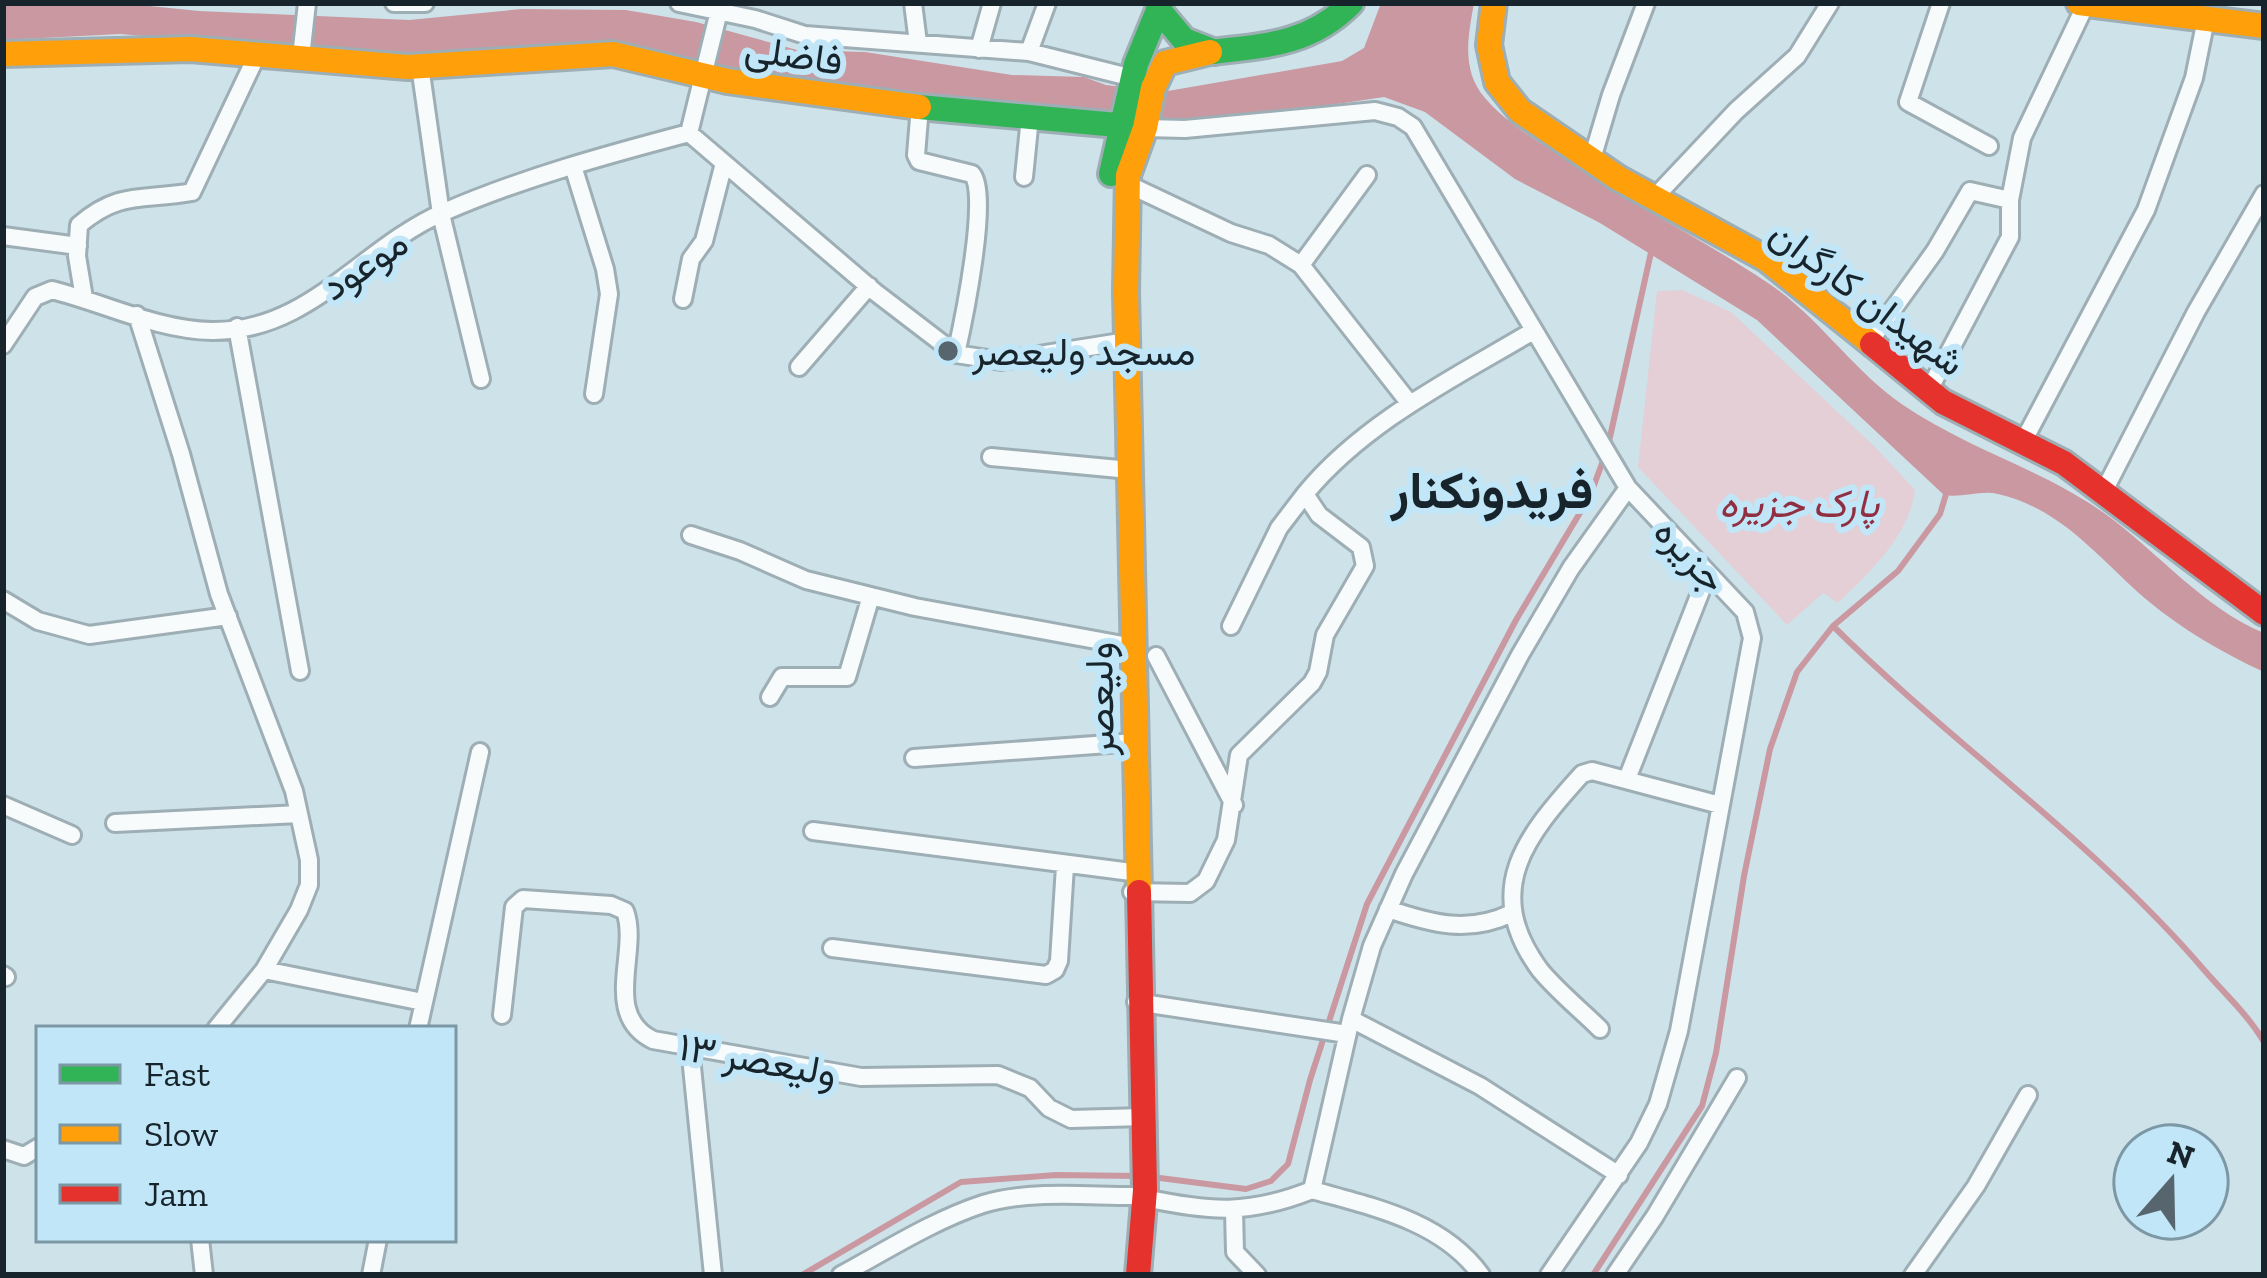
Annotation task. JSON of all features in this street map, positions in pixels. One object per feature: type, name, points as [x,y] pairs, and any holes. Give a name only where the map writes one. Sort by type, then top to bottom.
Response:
[{"type":"main road","points":[[1139,84],[1166,63],[1253,51],[1326,29],[1351,3]]},
{"type":"main road","name":"شهیدان کارگران","points":[[1494,3],[1489,46],[1497,82],[1520,111],[1592,159],[1766,260],[1943,402],[2064,463],[2264,613]]},
{"type":"main road","points":[[2083,3],[2264,26]]},
{"type":"main road","points":[[1160,6],[1184,40],[1223,54]]},
{"type":"main road","points":[[1139,84],[1160,6]]},
{"type":"main road","name":"فاضلی","points":[[3,54],[95,49],[301,56],[420,66],[613,54],[703,75],[920,106],[1135,125]]},
{"type":"main road","name":"ولیعصر","points":[[1138,1275],[1129,742],[1137,650],[1123,470],[1119,181],[1134,153],[1139,84]]},
{"type":"main road","name":"ولیعصر","points":[[1124,1275],[1139,1193]]},
{"type":"street","points":[[301,56],[307,3]]},
{"type":"street","points":[[394,3],[419,3]]},
{"type":"street","points":[[679,3],[722,7],[805,35],[1029,52],[1139,84]]},
{"type":"street","points":[[913,3],[918,43]]},
{"type":"street","points":[[979,49],[992,3]]},
{"type":"street","points":[[1029,52],[1047,3]]},
{"type":"street","points":[[1592,159],[1646,3]]},
{"type":"street","points":[[1655,197],[1736,111],[1797,56],[1830,3]]},
{"type":"street","points":[[1941,3],[1908,103],[1989,146]]},
{"type":"street","points":[[1929,390],[2010,237],[2010,200],[2022,138],[2083,3]]},
{"type":"street","points":[[722,7],[688,134],[869,286],[956,355],[1000,361],[1120,341]]},
{"type":"street","points":[[2023,442],[2146,210],[2194,78],[2206,19]]},
{"type":"street","points":[[83,298],[79,225],[101,206],[127,198],[192,192],[257,55]]},
{"type":"street","points":[[420,66],[441,214],[481,379]]},
{"type":"street","points":[[920,106],[916,155],[920,161],[972,174],[980,186],[973,262],[956,355]]},
{"type":"street","name":"جزیره","points":[[1135,125],[1185,129],[1375,111],[1414,127],[1628,488],[1745,612],[1752,638],[1679,1031],[1658,1104],[1619,1174],[1549,1275]]},
{"type":"street","points":[[1024,177],[1030,117]]},
{"type":"street","name":"موعود","points":[[3,345],[35,297],[52,290],[212,331],[281,320],[441,214],[573,166],[688,134]]},
{"type":"street","points":[[683,299],[691,259],[704,241],[724,163]]},
{"type":"street","points":[[573,166],[609,294],[594,394]]},
{"type":"street","points":[[1301,265],[1367,175]]},
{"type":"street","points":[[1119,181],[1231,233],[1269,245],[1301,265],[1408,400],[1406,406]]},
{"type":"street","points":[[1870,341],[1935,251],[1970,191],[2010,200]]},
{"type":"street","points":[[2104,491],[2196,312],[2264,194]]},
{"type":"street","points":[[3,236],[77,246]]},
{"type":"street","points":[[799,367],[869,286]]},
{"type":"street","points":[[136,315],[228,616],[294,791],[309,860],[309,885],[265,970],[218,1026]]},
{"type":"street","points":[[237,327],[300,671]]},
{"type":"street","points":[[1232,626],[1279,528],[1337,459],[1406,406],[1533,332]]},
{"type":"street","points":[[991,457],[1123,470]]},
{"type":"street","points":[[1312,1190],[1345,1028],[1388,909],[1445,790],[1520,655],[1571,568],[1628,488]]},
{"type":"street","points":[[813,831],[1065,866],[1190,893],[1205,881],[1226,840],[1239,754],[1312,683],[1323,659],[1325,634],[1365,566],[1361,547],[1318,515],[1305,494]]},
{"type":"street","points":[[691,535],[806,580],[1137,650],[1234,806]]},
{"type":"street","points":[[1627,779],[1708,573]]},
{"type":"street","points":[[770,697],[782,677],[847,677],[871,596]]},
{"type":"street","points":[[3,600],[38,621],[89,635],[228,616]]},
{"type":"street","points":[[914,758],[1129,742]]},
{"type":"street","points":[[419,1026],[480,752]]},
{"type":"street","points":[[1600,1029],[1540,969],[1512,913],[1511,879],[1539,824],[1582,774],[1592,771],[1720,805]]},
{"type":"street","points":[[3,805],[72,836]]},
{"type":"street","points":[[115,823],[298,814]]},
{"type":"street","points":[[832,948],[1046,975],[1060,961],[1065,866]]},
{"type":"street","name":"ولیعصر ۱۳","points":[[502,1015],[514,907],[523,899],[610,904],[625,911],[629,924],[622,979],[631,1018],[639,1033],[652,1040],[861,1076],[998,1076],[1030,1088],[1049,1108],[1071,1118],[1137,1117]]},
{"type":"street","points":[[1388,909],[1436,926],[1487,925],[1512,913]]},
{"type":"street","points":[[265,970],[424,1002]]},
{"type":"street","points":[[1136,1002],[1311,1028],[1345,1028],[1480,1086],[1619,1174]]},
{"type":"street","points":[[690,1047],[713,1275]]},
{"type":"street","points":[[1615,1275],[1737,1078]]},
{"type":"street","points":[[1913,1275],[1976,1186],[2028,1095]]},
{"type":"street","points":[[3,1149],[24,1156],[36,1149]]},
{"type":"street","points":[[842,1275],[985,1204],[1139,1193],[1207,1211],[1234,1210],[1260,1208],[1312,1190],[1398,1214],[1451,1244],[1481,1275]]},
{"type":"street","points":[[1234,1210],[1235,1252],[1257,1275]]},
{"type":"street","points":[[200,1242],[204,1275]]},
{"type":"street","points":[[370,1275],[376,1242]]},
{"type":"green space","name":"پارک جزیره","points":[[1682,290],[1731,312],[1915,490],[1897,538],[1862,579],[1838,603],[1823,593],[1787,625],[1638,467],[1657,291]]},
{"type":"shaded area","points":[[3,3],[120,3],[409,20],[522,9],[626,10],[696,22],[797,50],[865,52],[1012,75],[1084,77],[1106,85],[1162,92],[1342,61],[1364,48],[1381,3],[1474,3],[1469,65],[1477,87],[1505,117],[1597,180],[1768,283],[1903,405],[2104,513],[2221,609],[2264,633],[2264,672],[2174,621],[2079,537],[2042,511],[1998,494],[1944,495],[1757,320],[1600,223],[1515,179],[1425,112],[1384,97],[1277,113],[1165,121],[780,79],[642,49],[417,59],[120,34],[3,40]]},
{"type":"waterway","points":[[1608,446],[1652,248]]},
{"type":"waterway","points":[[1152,1177],[1246,1189],[1271,1181],[1288,1164],[1367,904],[1516,620],[1590,496],[1604,458]]},
{"type":"waterway","points":[[1593,1275],[1702,1106],[1716,1053],[1770,749],[1797,672],[1833,626],[1898,571],[1940,514],[1947,491]]},
{"type":"waterway","points":[[1833,626],[2117,879],[2236,1005],[2264,1042]]},
{"type":"waterway","points":[[802,1275],[961,1182],[1056,1175],[1139,1176]]},
{"type":"traffic: fast","points":[[1111,174],[1136,64],[1161,3]]},
{"type":"traffic: fast","points":[[1210,52],[1303,35],[1351,3]]},
{"type":"traffic: fast","points":[[1158,9],[1184,40],[1215,52]]},
{"type":"traffic: fast","points":[[919,107],[1139,127]]},
{"type":"traffic: slow","points":[[1494,3],[1489,45],[1497,82],[1520,111],[1618,178],[1766,259],[1872,344]]},
{"type":"traffic: slow","points":[[2079,3],[2264,26]]},
{"type":"traffic: slow","points":[[3,54],[190,49],[408,67],[613,54],[727,81],[919,107]]},
{"type":"traffic: slow","points":[[1139,892],[1126,291],[1128,175],[1165,63],[1210,52]]},
{"type":"traffic: jam","points":[[1872,344],[1943,402],[2064,463],[2264,613]]},
{"type":"traffic: jam","points":[[1138,1275],[1145,1190],[1139,892]]},
{"type":"place","name":"مسجد ولیعصر","points":[[948,351]]},
{"type":"district","name":"فریدونکنار","points":[[1492,490]]}]
